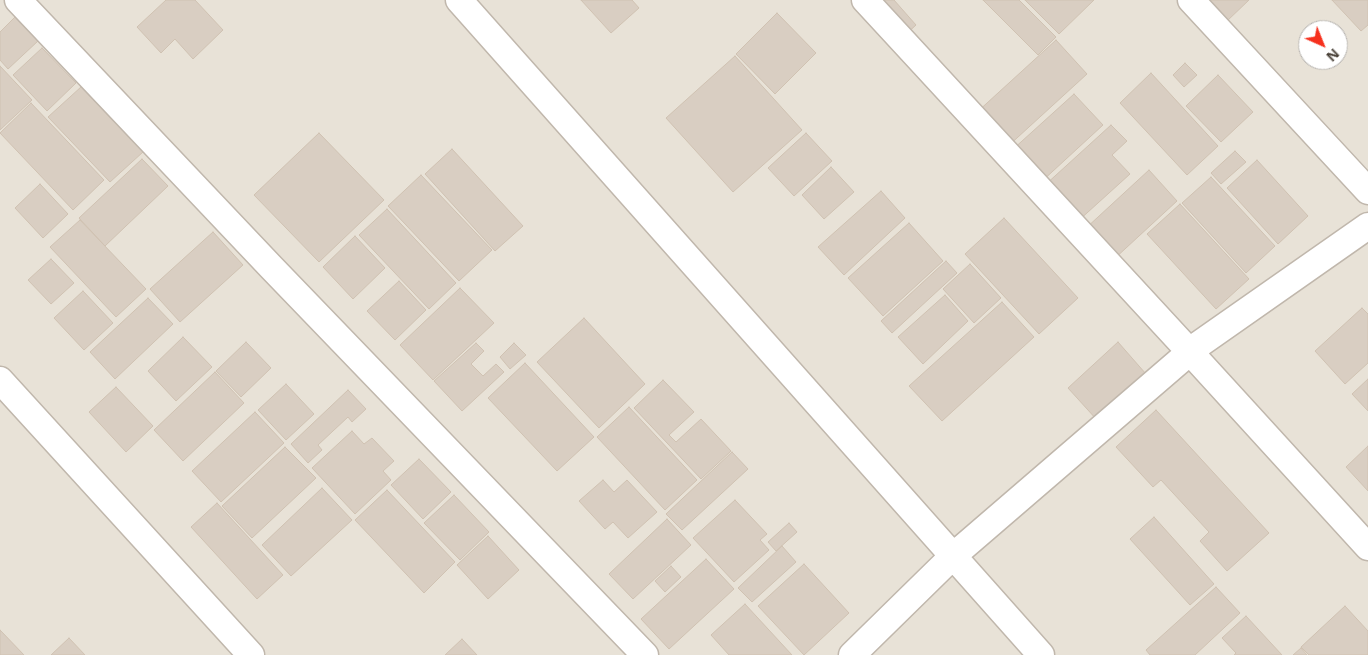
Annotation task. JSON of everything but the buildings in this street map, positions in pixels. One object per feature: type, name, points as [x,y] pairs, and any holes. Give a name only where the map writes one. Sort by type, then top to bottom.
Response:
[{"type":"street","points":[[18,0],[278,274],[645,655]]},
{"type":"street","points":[[460,0],[1041,655]]},
{"type":"street","points":[[865,0],[1368,547]]},
{"type":"street","points":[[1191,0],[1368,191]]},
{"type":"street","points":[[852,655],[953,556],[1190,352],[1368,226]]},
{"type":"street","points":[[0,380],[250,655]]},
{"type":"shaded area","points":[[0,0],[1368,0],[1368,655],[0,655]]}]
